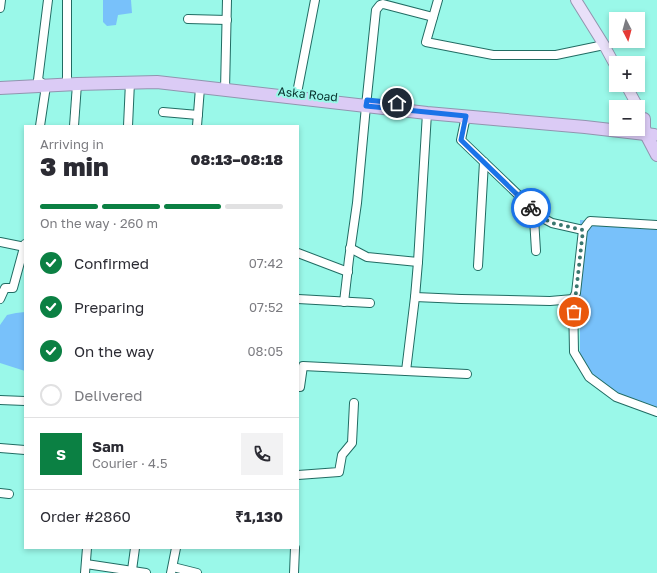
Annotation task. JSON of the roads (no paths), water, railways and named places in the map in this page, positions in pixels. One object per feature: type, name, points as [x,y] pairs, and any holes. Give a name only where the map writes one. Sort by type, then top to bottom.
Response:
[{"type":"highway","name":"Aska Road","points":[[0,83],[42,83],[154,77],[225,88],[297,93],[366,103],[609,124]]},
{"type":"highway","points":[[72,81],[157,82],[200,88],[225,88],[366,103],[427,113],[585,128],[647,130],[657,155]]},
{"type":"highway","points":[[0,88],[42,83]]},
{"type":"main road","points":[[576,0],[610,56]]},
{"type":"street","points":[[0,8],[1,0]]},
{"type":"street","points":[[40,125],[48,0]]},
{"type":"street","points":[[67,0],[74,125]]},
{"type":"street","points":[[225,88],[227,0]]},
{"type":"street","points":[[297,93],[315,0]]},
{"type":"street","points":[[438,0],[426,42],[493,55],[556,55],[604,45]]},
{"type":"street","points":[[344,302],[357,203],[376,10],[383,4],[433,17]]},
{"type":"street","points":[[188,19],[227,20]]},
{"type":"street","points":[[128,125],[130,82]]},
{"type":"street","points":[[197,125],[200,88]]},
{"type":"street","points":[[163,112],[198,115]]},
{"type":"street","points":[[406,371],[418,262],[427,113]]},
{"type":"street","points":[[466,116],[461,140],[531,207],[534,218],[536,251]]},
{"type":"street","points":[[478,266],[484,162]]},
{"type":"street","points":[[533,213],[552,223],[583,230]]},
{"type":"street","points":[[657,225],[590,221],[583,230],[576,293],[574,299],[574,352],[589,377],[616,397],[657,412]]},
{"type":"street","points":[[0,242],[24,246]]},
{"type":"street","points":[[350,248],[367,257],[418,262]]},
{"type":"street","points":[[0,300],[5,288],[13,288],[24,250]]},
{"type":"street","points":[[299,253],[348,272]]},
{"type":"street","points":[[415,296],[461,299],[550,301],[574,299]]},
{"type":"street","points":[[299,299],[370,303]]},
{"type":"street","points":[[299,387],[303,366],[467,374]]},
{"type":"street","points":[[0,400],[24,401]]},
{"type":"street","points":[[299,475],[339,472],[342,455],[352,443],[354,403]]},
{"type":"street","points":[[0,448],[24,450]]},
{"type":"street","points":[[85,573],[87,549]]},
{"type":"street","points":[[132,570],[135,549]]},
{"type":"street","points":[[176,549],[172,570],[197,573]]},
{"type":"street","points":[[294,573],[295,549]]},
{"type":"street","points":[[86,564],[146,573]]},
{"type":"water","points":[[103,0],[131,0],[132,13],[118,15],[116,25],[107,26],[103,22]]},
{"type":"water","points":[[580,220],[657,225],[657,417],[580,370]]},
{"type":"water","points":[[24,312],[24,371],[0,363],[0,325],[7,315]]}]
